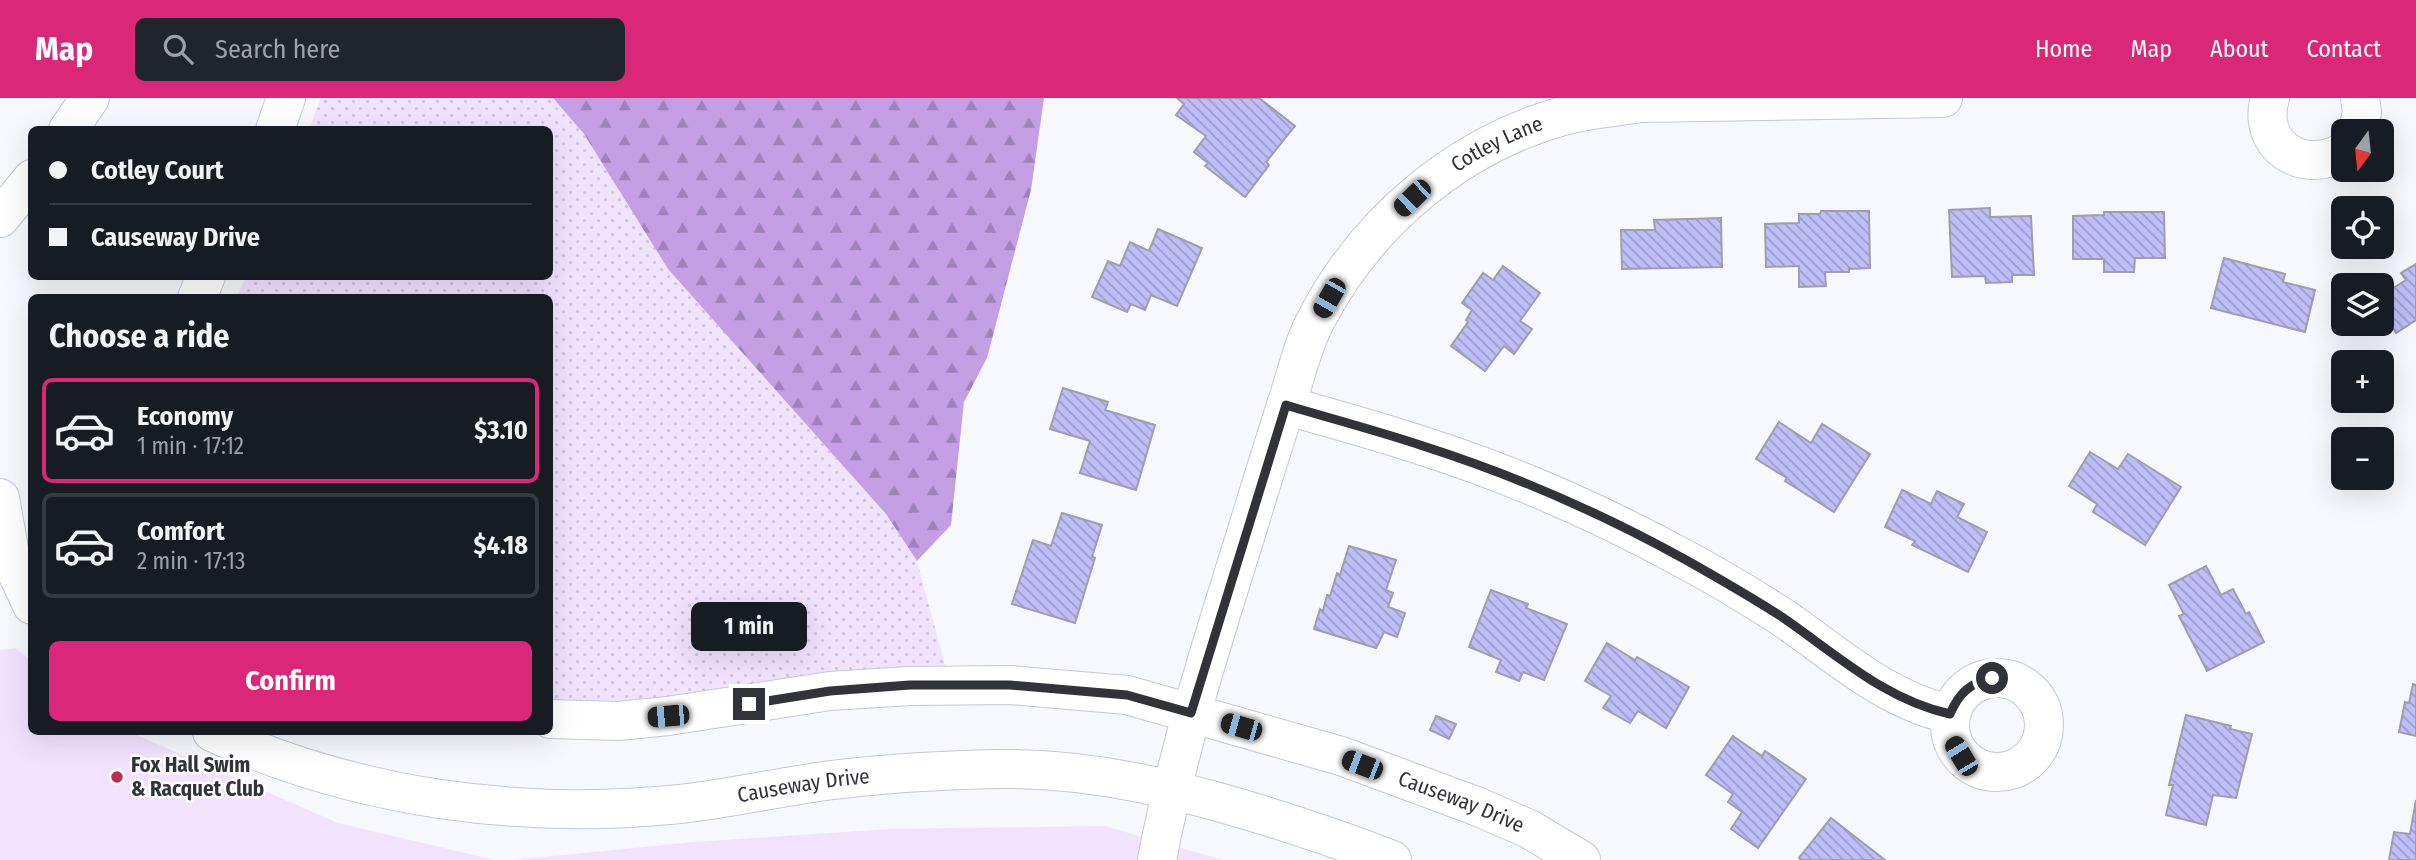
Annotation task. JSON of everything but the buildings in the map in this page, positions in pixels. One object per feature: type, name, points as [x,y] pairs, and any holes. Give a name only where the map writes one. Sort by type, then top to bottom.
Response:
[{"type":"street","points":[[71,126],[89,98]]},
{"type":"street","points":[[276,126],[286,98]]},
{"type":"street","name":"Cotley Lane","points":[[1157,860],[1170,789],[1191,713],[1308,338],[1341,276],[1376,232],[1412,198],[1465,158],[1519,131],[1562,116],[1641,103],[1943,98]]},
{"type":"street","points":[[2360,98],[2361,119]]},
{"type":"street","points":[[2266,99],[2270,130],[2288,154],[2302,160],[2331,159]]},
{"type":"street","points":[[0,218],[28,184]]},
{"type":"street","points":[[1286,405],[1423,446],[1514,478],[1612,521],[1780,616],[1876,684],[1929,709],[1950,714]]},
{"type":"street","points":[[0,498],[15,557],[28,594]]},
{"type":"street","name":"Causeway Drive","points":[[553,719],[618,720],[668,716],[830,691],[910,685],[1010,685],[1127,695],[1341,756],[1530,829],[1581,860]]},
{"type":"street","name":"Causeway Drive","points":[[219,735],[317,772],[421,797],[513,808],[591,810],[681,804],[840,779],[907,773],[1001,769],[1070,773],[1137,781],[1212,799],[1349,842],[1392,860]]},
{"type":"shaded area","points":[[321,98],[553,98],[584,134],[668,269],[886,514],[917,561],[946,669],[621,710],[553,706],[553,294],[238,294],[245,280],[553,280],[553,126],[310,126]]},
{"type":"shaded area","name":"Fox Hall Swim & Racquet Club","points":[[15,648],[28,658],[28,735],[137,735],[338,823],[495,860],[0,860],[0,650]]},
{"type":"shaded area","points":[[1105,826],[1223,860],[513,860],[693,842],[889,829]]},
{"type":"green space","points":[[553,98],[1044,98],[1031,190],[987,358],[964,402],[951,525],[917,561],[886,514],[668,269],[584,134]]},
{"type":"place","name":"Fox Hall Swim & Racquet Club","points":[[117,777]]},
{"type":"route","points":[[749,704],[830,691],[910,685],[1010,685],[1127,695],[1191,713],[1286,405],[1423,446],[1514,478],[1612,521],[1780,616],[1876,684],[1929,709],[1950,714],[1965,689],[1978,681],[1992,678]]}]
